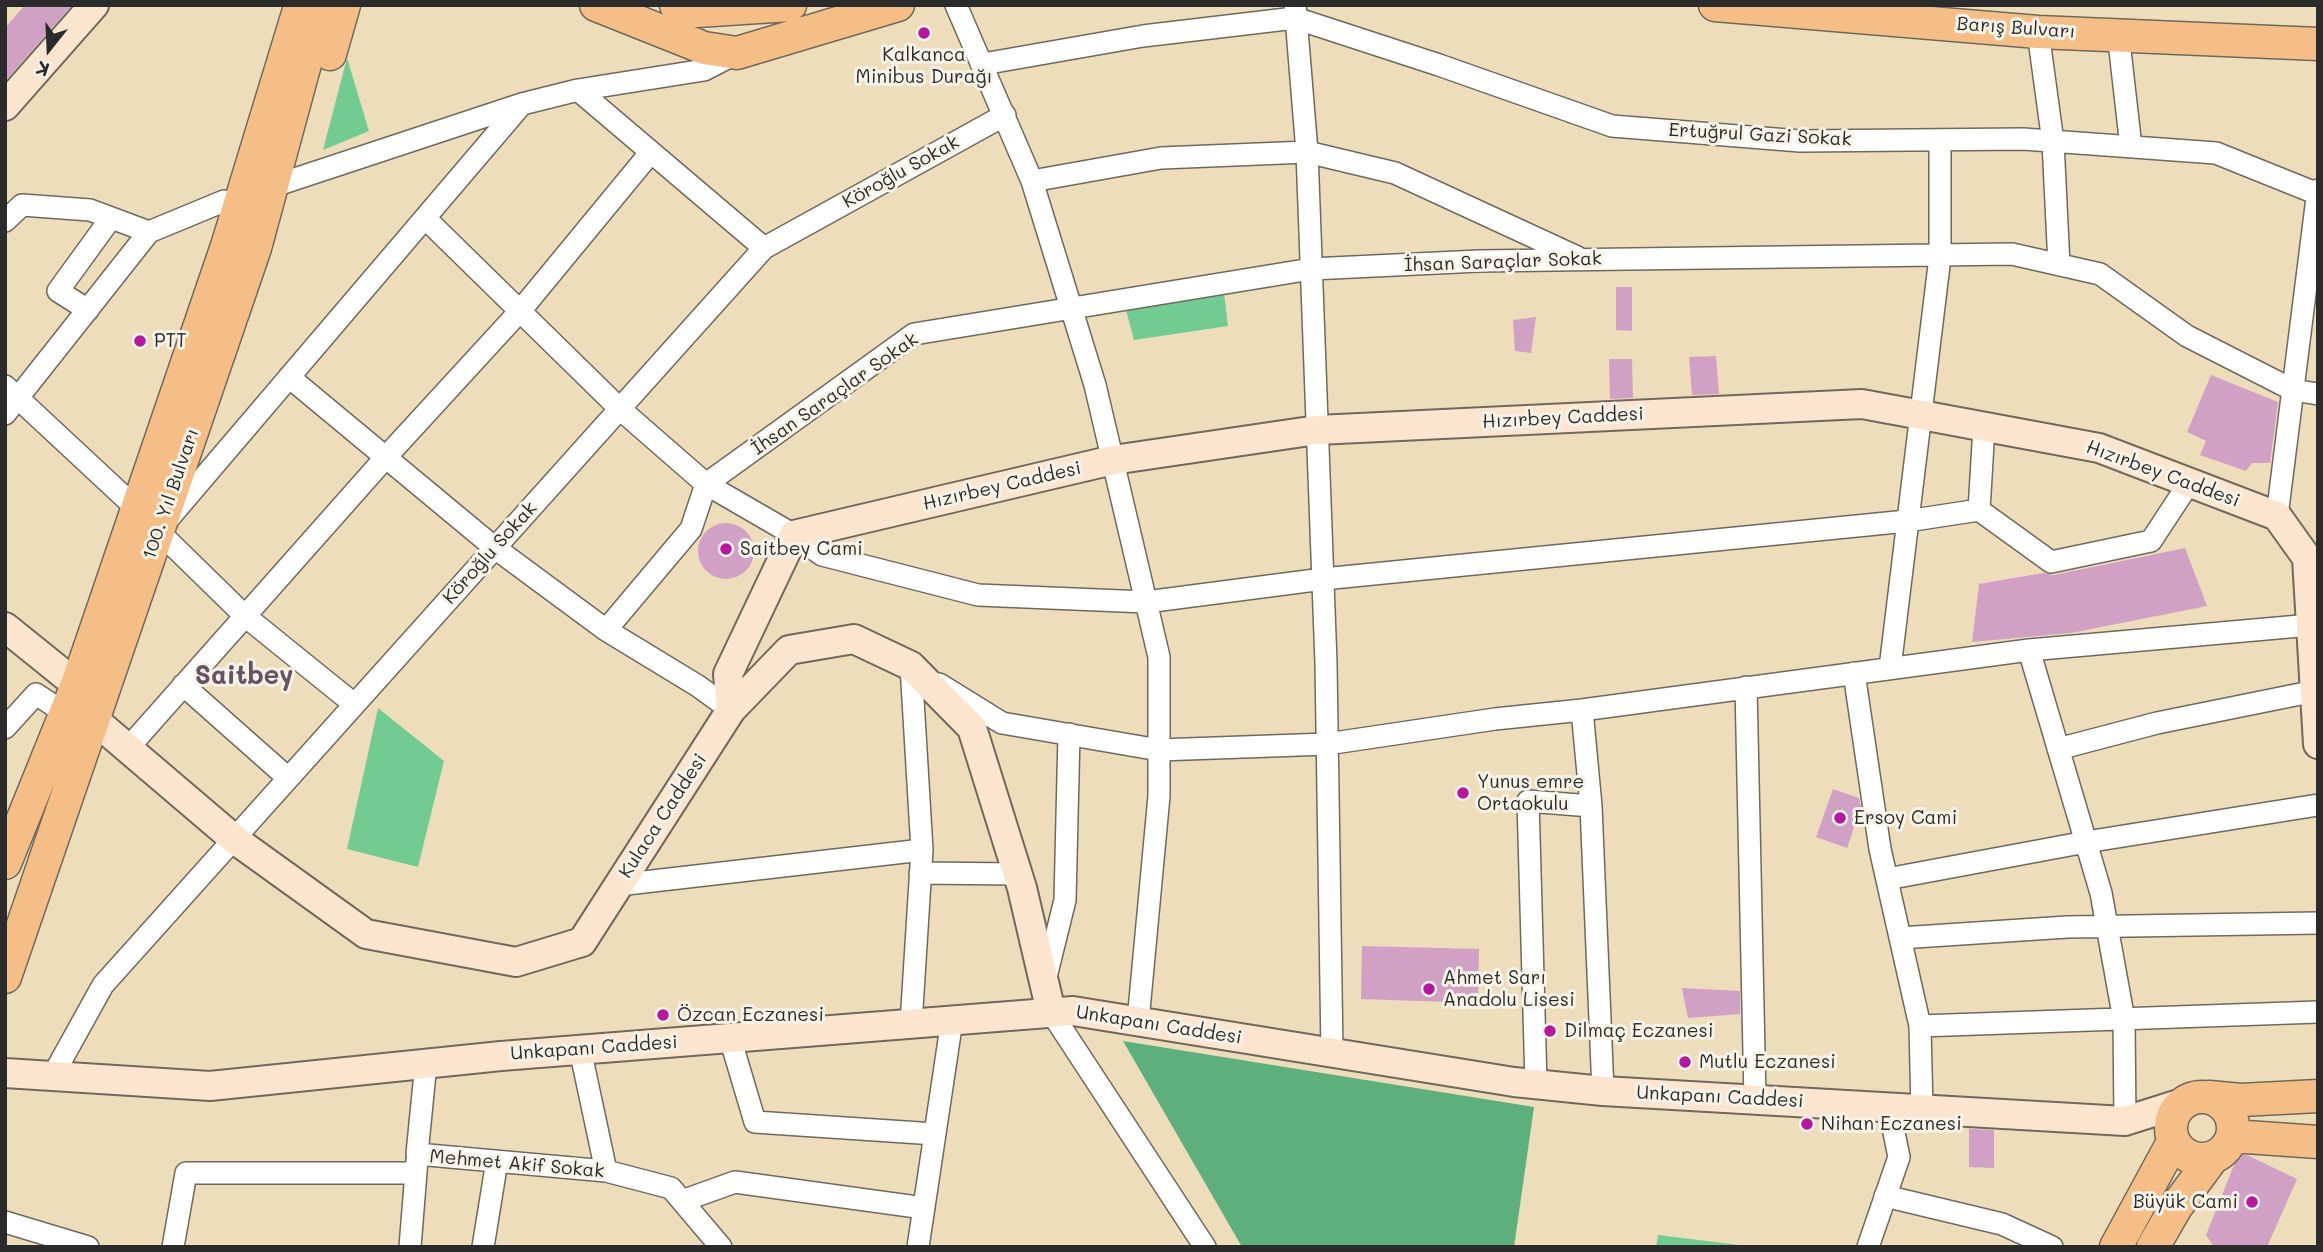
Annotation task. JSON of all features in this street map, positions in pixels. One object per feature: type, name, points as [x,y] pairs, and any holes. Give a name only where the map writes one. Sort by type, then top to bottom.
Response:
[{"type":"main road","points":[[5,106],[94,5]]},
{"type":"main road","points":[[241,247],[224,201],[281,5]]},
{"type":"main road","name":"100. Yıl Bulvarı","points":[[5,977],[78,705],[136,508],[241,247],[272,105],[300,5]]},
{"type":"main road","name":"100. Yıl Bulvarı","points":[[5,863],[158,531],[241,247],[321,5]]},
{"type":"main road","points":[[241,247],[283,183],[303,138],[344,5]]},
{"type":"main road","points":[[596,5],[704,48],[737,53],[898,5]]},
{"type":"main road","points":[[676,5],[696,11],[790,5]]},
{"type":"main road","name":"Barış Bulvarı","points":[[1715,5],[2038,32],[2119,33],[2318,44]]},
{"type":"main road","name":"Hızırbey Caddesi","points":[[794,535],[1113,460],[1317,430],[1862,404],[2099,448],[2277,516]]},
{"type":"main road","points":[[2277,516],[2313,568],[2311,625],[2318,744]]},
{"type":"main road","points":[[731,710],[728,674],[794,535]]},
{"type":"main road","name":"Kulaca Caddesi","points":[[5,627],[78,705],[234,839],[366,934],[516,962],[582,942],[731,710],[789,650],[854,639],[911,666],[972,728],[1018,874],[1051,1012]]},
{"type":"main road","name":"Unkapanı Caddesi","points":[[5,1073],[210,1086],[580,1049],[1073,1011],[1603,1091],[2125,1121],[2184,1119]]},
{"type":"main road","points":[[2116,1247],[2184,1119],[2241,1100],[2318,1096]]},
{"type":"main road","points":[[2153,1247],[2176,1207],[2223,1147],[2230,1115],[2225,1107],[2184,1119]]},
{"type":"main road","points":[[2184,1119],[2186,1155],[2204,1159],[2223,1147],[2318,1142]]},
{"type":"street","points":[[956,5],[1032,181],[1095,385],[1159,657],[1158,796],[1138,1021]]},
{"type":"street","points":[[983,64],[1295,12],[1307,152],[1323,579],[1332,1052]]},
{"type":"street","name":"Ertuğrul Gazi Sokak","points":[[1295,12],[1612,126],[1800,141],[2053,142],[2216,153],[2317,192]]},
{"type":"street","points":[[2038,32],[2053,142],[2059,265]]},
{"type":"street","points":[[2119,33],[2131,147]]},
{"type":"street","points":[[283,183],[522,104],[578,90],[704,70],[737,53]]},
{"type":"street","points":[[578,90],[764,248]]},
{"type":"street","points":[[354,704],[245,616],[158,531],[522,104]]},
{"type":"street","name":"Köroğlu Sokak","points":[[52,1077],[103,985],[764,248],[1004,115]]},
{"type":"street","points":[[1890,668],[1940,257],[1940,140]]},
{"type":"street","points":[[129,747],[386,457],[520,311],[651,152]]},
{"type":"street","points":[[1032,181],[1161,158],[1307,152],[1395,173],[1584,260]]},
{"type":"street","points":[[2277,516],[2317,192]]},
{"type":"street","points":[[5,414],[12,392],[88,310],[149,232],[224,201]]},
{"type":"street","points":[[5,221],[22,205],[90,210],[149,232]]},
{"type":"street","points":[[88,310],[58,291],[111,218]]},
{"type":"street","points":[[425,218],[620,409],[706,484],[794,535],[822,555],[978,595],[1146,602],[1323,579],[1907,521],[1979,510],[2051,562],[2151,541],[2189,483]]},
{"type":"street","name":"İhsan Saraçlar Sokak","points":[[706,484],[914,334],[1311,270],[1584,260],[2012,254],[2100,274],[2187,336],[2293,390],[2318,394]]},
{"type":"street","points":[[289,377],[495,548],[606,630],[698,686],[731,710]]},
{"type":"street","points":[[12,392],[136,508]]},
{"type":"street","points":[[1979,510],[1984,427]]},
{"type":"street","points":[[606,630],[691,529],[706,484]]},
{"type":"street","points":[[911,666],[1002,723],[1158,750],[1327,744],[1495,719],[1582,710],[2029,650],[2311,625]]},
{"type":"street","points":[[2029,650],[2101,893],[2124,1020],[2125,1121]]},
{"type":"street","points":[[911,666],[922,850],[911,1024]]},
{"type":"street","points":[[1854,673],[1887,878],[1920,1026],[1922,1111]]},
{"type":"street","points":[[183,685],[288,778]]},
{"type":"street","points":[[1746,687],[1755,1099]]},
{"type":"street","points":[[2058,749],[2157,723],[2315,691]]},
{"type":"street","points":[[5,728],[36,694],[78,705]]},
{"type":"street","points":[[1582,710],[1591,806],[1603,1091]]},
{"type":"street","points":[[1044,983],[1065,900],[1069,734]]},
{"type":"street","points":[[1536,1083],[1528,802],[1591,806]]},
{"type":"street","points":[[1887,878],[2086,842],[2318,805]]},
{"type":"street","points":[[618,885],[922,850]]},
{"type":"street","points":[[920,873],[1018,874]]},
{"type":"street","points":[[1900,938],[2067,927],[2318,923]]},
{"type":"street","points":[[1051,1012],[1205,1247]]},
{"type":"street","points":[[1920,1026],[2318,1012]]},
{"type":"street","points":[[918,1247],[951,1020]]},
{"type":"street","points":[[730,1038],[755,1122],[935,1134]]},
{"type":"street","points":[[580,1049],[606,1171]]},
{"type":"street","name":"Mehmet Akif Sokak","points":[[426,1063],[416,1164],[497,1161],[606,1171],[671,1188],[721,1247]]},
{"type":"street","points":[[1868,1247],[1899,1157],[1888,1108]]},
{"type":"street","points":[[483,1247],[497,1161]]},
{"type":"street","points":[[173,1247],[186,1173],[416,1164],[410,1247]]},
{"type":"street","points":[[682,1201],[735,1182],[924,1208]]},
{"type":"street","points":[[1885,1196],[2002,1224],[2052,1247]]},
{"type":"street","points":[[5,1222],[88,1247]]},
{"type":"green space","points":[[347,58],[369,131],[323,150]]},
{"type":"green space","points":[[1224,293],[1228,326],[1134,340],[1126,310]]},
{"type":"green space","points":[[378,708],[444,761],[418,867],[347,849]]},
{"type":"green space","points":[[1123,1041],[1534,1107],[1514,1247],[1242,1247]]},
{"type":"green space","points":[[1658,1235],[1755,1247],[1656,1247]]},
{"type":"building","points":[[25,5],[72,5],[5,81],[5,28]]},
{"type":"building","points":[[1616,287],[1632,287],[1632,331],[1616,330]]},
{"type":"building","points":[[1536,317],[1531,353],[1515,351],[1513,320]]},
{"type":"building","points":[[1716,356],[1719,394],[1692,395],[1689,357]]},
{"type":"building","points":[[1609,359],[1632,359],[1633,398],[1610,399]]},
{"type":"building","points":[[2211,375],[2278,402],[2270,463],[2252,463],[2246,471],[2200,455],[2206,441],[2187,432]]},
{"type":"building","name":"Saitbey Cami","points":[[721,523],[731,523],[746,531],[752,540],[752,562],[746,571],[731,579],[721,579],[703,567],[698,556],[698,546],[710,528]]},
{"type":"building","points":[[2185,548],[2207,606],[2071,633],[1972,642],[1979,584],[2043,573],[2054,575]]},
{"type":"building","name":"Ersoy Cami","points":[[1833,789],[1859,798],[1861,807],[1847,848],[1816,837]]},
{"type":"building","points":[[1362,946],[1479,949],[1478,1003],[1361,999]]},
{"type":"building","points":[[1682,988],[1740,991],[1740,1014],[1688,1018]]},
{"type":"building","points":[[1969,1129],[1994,1130],[1994,1168],[1969,1167]]},
{"type":"building","name":"Büyük Cami","points":[[2238,1155],[2247,1155],[2297,1179],[2267,1247],[2214,1247],[2206,1235]]},
{"type":"place","name":"Kalkanca Minibus Durağı","points":[[924,33]]},
{"type":"place","name":"PTT","points":[[140,341]]},
{"type":"place","name":"Saitbey Cami","points":[[726,549]]},
{"type":"place","name":"Yunus emre Ortaokulu","points":[[1463,793]]},
{"type":"place","name":"Ersoy Cami","points":[[1840,818]]},
{"type":"place","name":"Ahmet Sarı Anadolu Lisesi","points":[[1429,989]]},
{"type":"place","name":"Özcan Eczanesi","points":[[663,1015]]},
{"type":"place","name":"Dilmaç Eczanesi","points":[[1550,1031]]},
{"type":"place","name":"Mutlu Eczanesi","points":[[1685,1062]]},
{"type":"place","name":"Nihan Eczanesi","points":[[1807,1124]]},
{"type":"place","name":"Büyük Cami","points":[[2252,1202]]},
{"type":"district","name":"Saitbey","points":[[244,676]]}]
